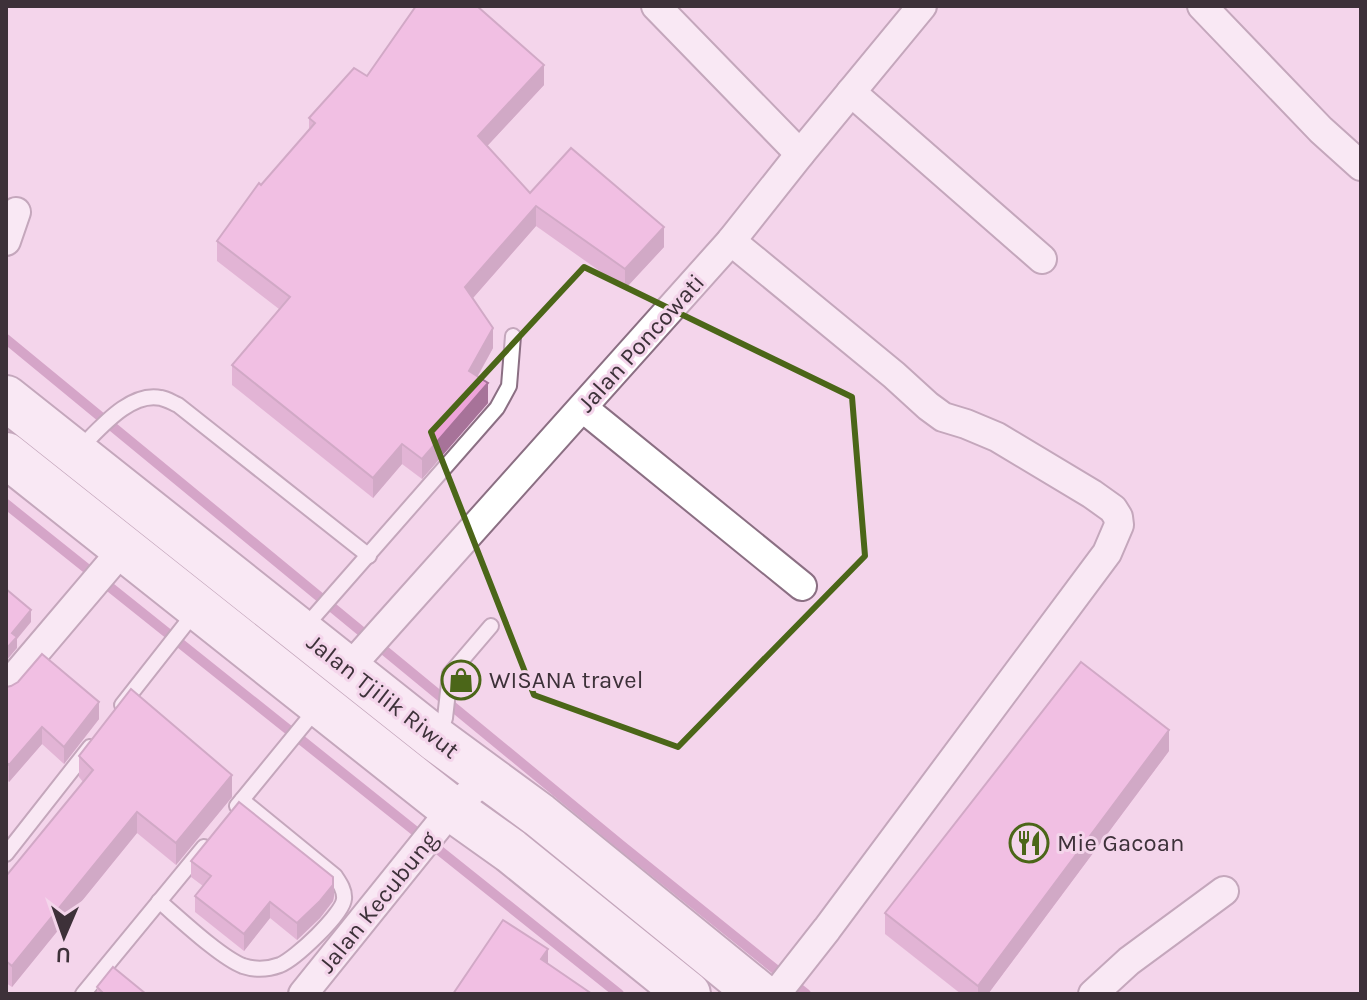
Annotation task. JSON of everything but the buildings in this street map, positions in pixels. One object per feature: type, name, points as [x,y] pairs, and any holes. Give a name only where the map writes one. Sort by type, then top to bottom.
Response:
[{"type":"highway","name":"Jalan Tjilik Riwut","points":[[6,398],[437,740],[539,815],[759,994]]},
{"type":"highway","name":"Jalan Tjilik Riwut","points":[[6,455],[452,809],[511,851],[688,994]]},
{"type":"street","points":[[656,6],[800,154]]},
{"type":"street","name":"Jalan Poncowati","points":[[348,669],[731,241],[922,6]]},
{"type":"street","points":[[1202,6],[1321,130],[1361,166]]},
{"type":"street","points":[[851,92],[1042,259]]},
{"type":"street","points":[[6,241],[16,212]]},
{"type":"street","points":[[731,241],[943,417],[997,437],[1092,494],[1113,509],[1119,525],[1107,553],[776,994]]},
{"type":"street","points":[[583,408],[802,586]]},
{"type":"street","points":[[6,687],[124,548]]},
{"type":"street","name":"Jalan Kecubung","points":[[303,994],[452,809],[487,777]]},
{"type":"street","points":[[1093,994],[1129,961],[1224,891]]},
{"type":"lane","points":[[301,632],[497,408],[509,386],[513,336]]},
{"type":"lane","points":[[75,453],[125,406],[141,399],[159,397],[178,405],[369,556]]},
{"type":"lane","points":[[6,854],[199,608]]},
{"type":"lane","points":[[437,740],[445,718],[450,674],[491,626]]},
{"type":"lane","points":[[83,994],[321,704]]},
{"type":"lane","points":[[159,901],[225,955],[243,965],[261,969],[280,965],[301,951],[338,912],[344,899],[335,876],[242,800]]},
{"type":"highlighted area","points":[[584,267],[852,397],[865,556],[678,747],[534,695],[431,432]]},
{"type":"waterway","points":[[6,339],[806,994]]},
{"type":"waterway","points":[[6,504],[619,994]]},
{"type":"place","name":"WISANA travel","points":[[461,680]]},
{"type":"place","name":"Mie Gacoan","points":[[1029,843]]}]
